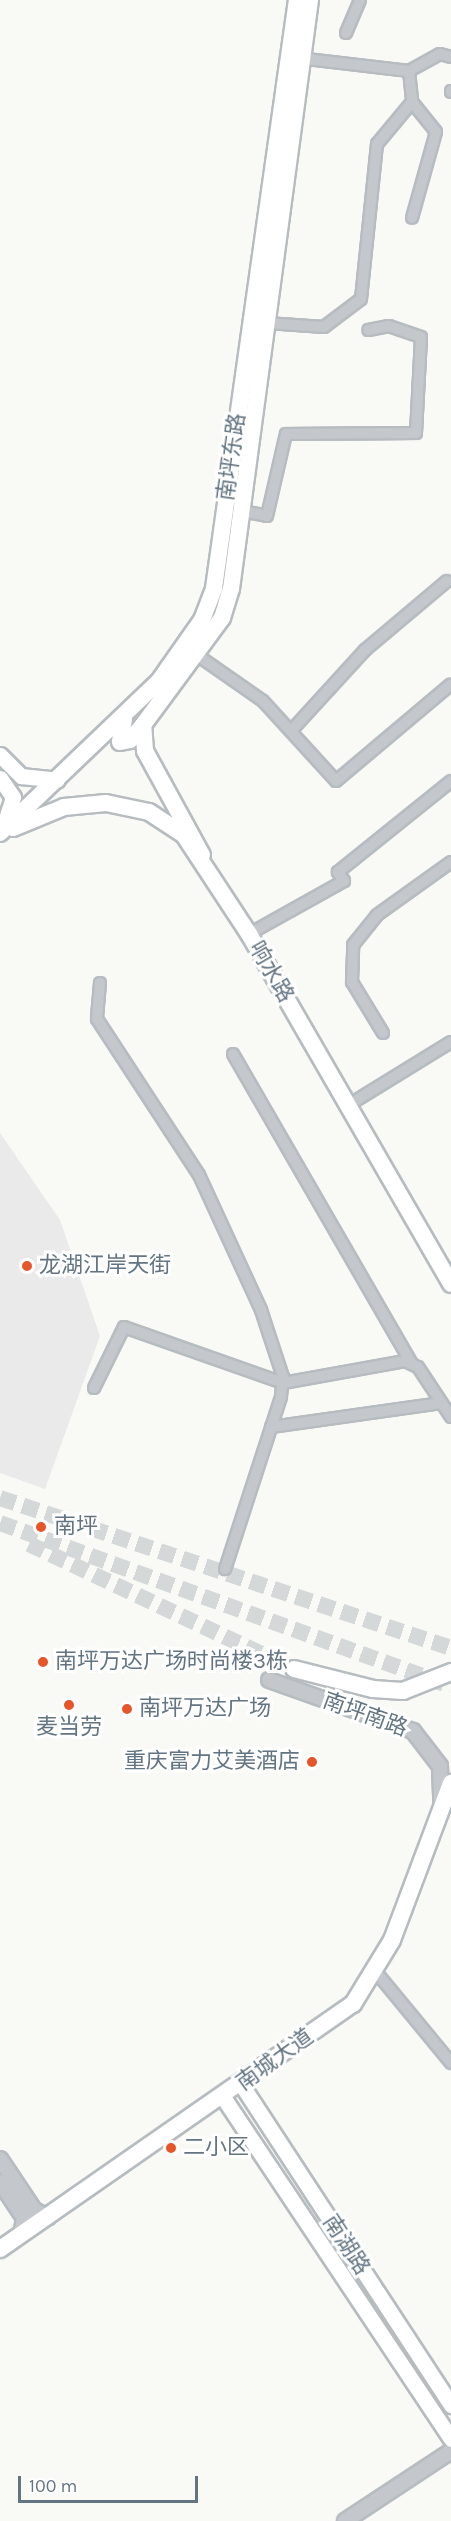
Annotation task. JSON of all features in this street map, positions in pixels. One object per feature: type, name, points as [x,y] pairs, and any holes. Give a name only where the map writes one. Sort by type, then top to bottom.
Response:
[{"type":"main road","name":"南坪东路","points":[[125,718],[120,742],[130,740],[143,725],[222,618],[242,511],[267,323],[296,58],[297,0]]},
{"type":"main road","name":"南坪东路","points":[[0,833],[125,718],[182,651],[214,588],[296,58],[310,0]]},
{"type":"main road","points":[[143,725],[144,751],[202,855]]},
{"type":"main road","points":[[0,755],[21,776],[57,780]]},
{"type":"main road","points":[[0,778],[14,808],[0,833]]},
{"type":"main road","name":"响水路","points":[[0,833],[64,807],[106,803],[149,812],[184,835],[202,855],[249,934],[451,1284]]},
{"type":"main road","points":[[294,1669],[373,1689],[403,1691],[451,1672]]},
{"type":"main road","name":"南城大道","points":[[0,2249],[223,2097],[352,2004],[376,1972],[450,1785]]},
{"type":"main road","name":"南湖路","points":[[241,2084],[451,2405]]},
{"type":"main road","points":[[223,2097],[451,2439]]},
{"type":"street","points":[[346,33],[360,0]]},
{"type":"street","points":[[296,58],[409,71],[440,54],[451,57]]},
{"type":"street","points":[[409,71],[412,102],[436,132],[412,218]]},
{"type":"street","points":[[267,323],[324,327],[361,298],[377,144],[412,102]]},
{"type":"street","points":[[242,511],[267,516],[286,434],[416,433],[421,337],[390,326],[368,330]]},
{"type":"street","points":[[291,731],[365,650],[447,581]]},
{"type":"street","points":[[196,655],[263,701],[336,781],[451,684]]},
{"type":"street","points":[[249,934],[344,881],[338,872],[451,781]]},
{"type":"street","points":[[382,1033],[352,982],[353,945],[377,915],[451,862]]},
{"type":"street","points":[[100,983],[97,1019],[199,1175],[261,1310],[283,1383],[225,1569]]},
{"type":"street","points":[[347,1106],[451,1042]]},
{"type":"street","points":[[232,1054],[412,1364],[451,1418]]},
{"type":"street","points":[[94,1388],[124,1328],[283,1383],[412,1364]]},
{"type":"street","points":[[271,1427],[441,1403]]},
{"type":"street","name":"南坪南路","points":[[269,1680],[387,1720],[426,1740],[440,1766],[441,1809]]},
{"type":"street","points":[[376,1972],[451,2063]]},
{"type":"street","points":[[0,2159],[34,2210],[48,2217]]},
{"type":"street","points":[[0,2182],[24,2218],[21,2235]]},
{"type":"street","points":[[345,2521],[451,2451]]},
{"type":"shaded area","name":"龙湖江岸天街","points":[[0,1133],[60,1220],[100,1336],[45,1489],[0,1473]]},
{"type":"tunnel","points":[[0,1498],[451,1648]]},
{"type":"tunnel","points":[[0,1523],[451,1686]]},
{"type":"tunnel","points":[[29,1544],[294,1669]]},
{"type":"place","name":"龙湖江岸天街","points":[[27,1266]]},
{"type":"place","name":"南坪","points":[[41,1527]]},
{"type":"place","name":"南坪万达广场时尚楼3栋","points":[[43,1662]]},
{"type":"place","name":"麦当劳","points":[[69,1705]]},
{"type":"place","name":"南坪万达广场","points":[[127,1709]]},
{"type":"place","name":"重庆富力艾美酒店","points":[[312,1762]]},
{"type":"place","name":"二小区","points":[[171,2148]]}]
